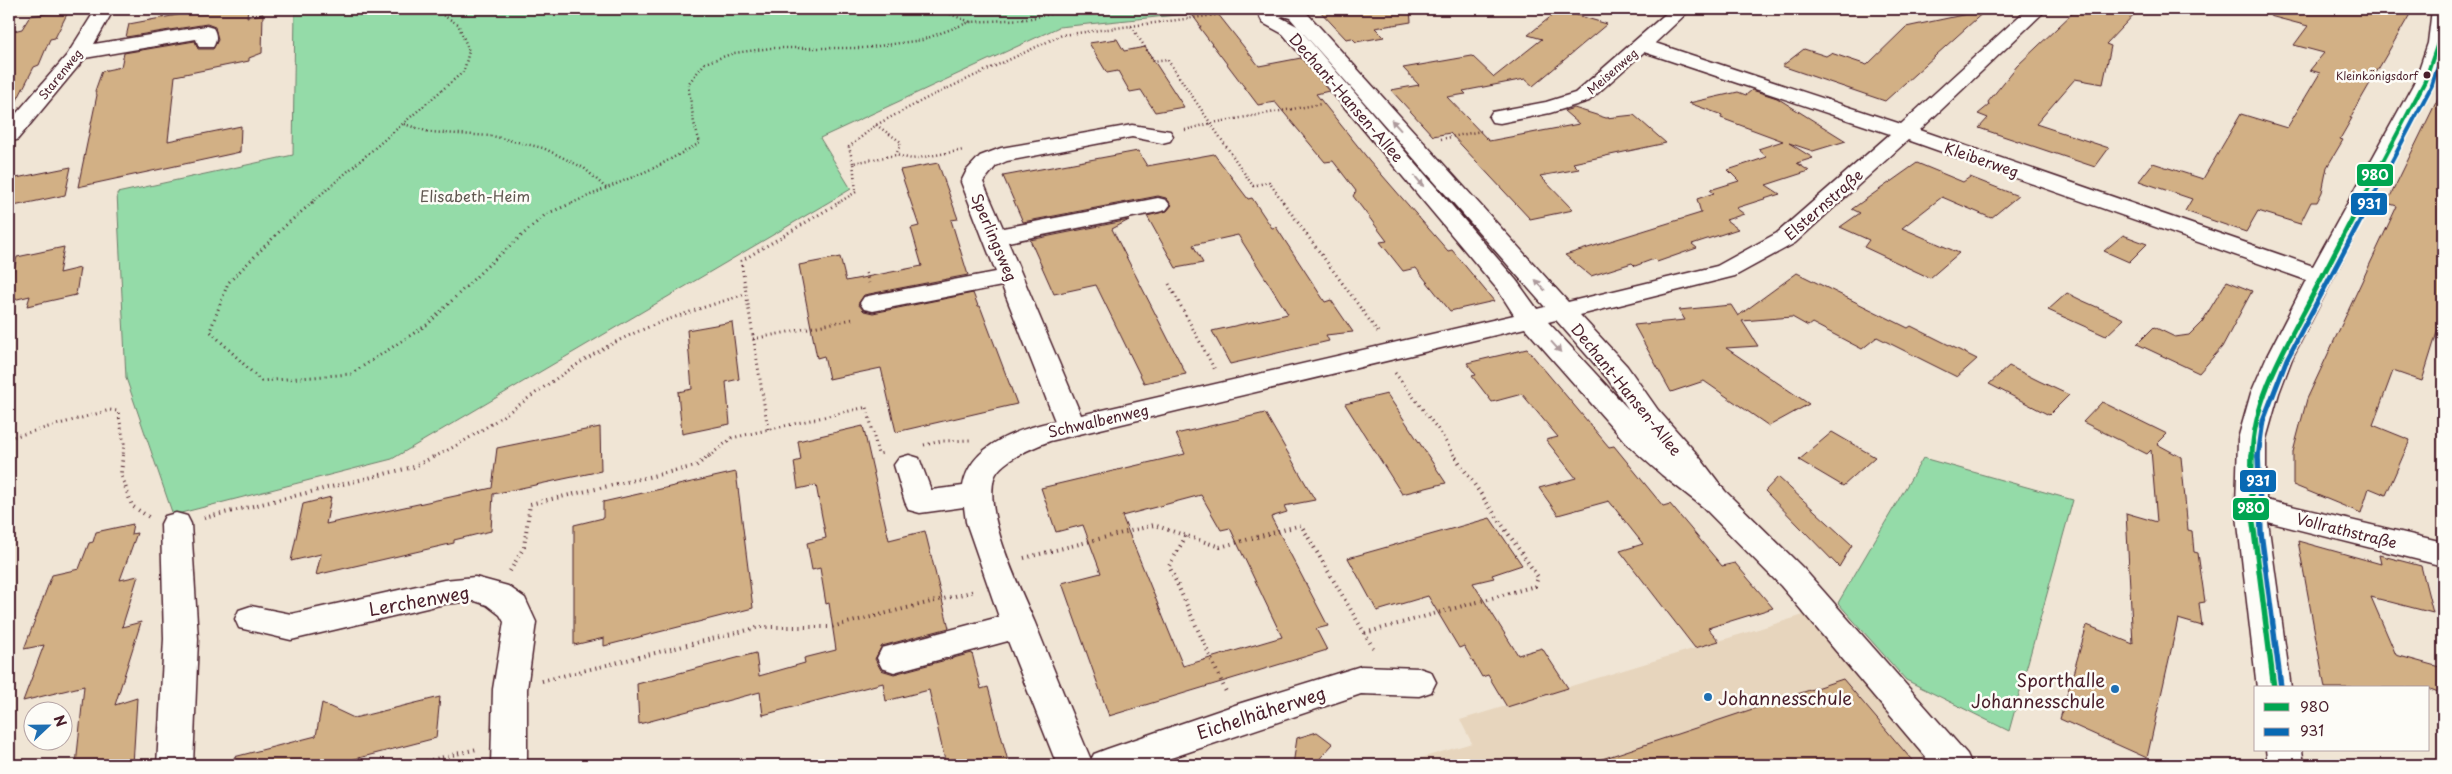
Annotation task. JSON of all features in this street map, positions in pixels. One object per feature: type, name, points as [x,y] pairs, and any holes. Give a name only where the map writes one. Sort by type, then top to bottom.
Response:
[{"type":"street","name":"Starenweg","points":[[9,135],[78,53],[94,31],[105,9]]},
{"type":"street","name":"Meisenweg","points":[[1500,117],[1550,107],[1582,96],[1682,9]]},
{"type":"street","name":"Elsternstraße","points":[[1528,318],[1726,271],[1786,238],[1905,132],[2038,9]]},
{"type":"street","points":[[2274,686],[2251,507],[2252,439],[2265,393],[2320,277],[2425,81],[2438,43],[2441,9]]},
{"type":"street","name":"Dechant-Hansen-Allee","points":[[1714,499],[1687,461],[1648,417],[1617,372],[1413,144],[1285,12],[1270,19],[1290,30],[1507,285],[1528,318],[1638,438],[1714,499],[1792,577],[1954,765]]},
{"type":"street","points":[[78,53],[206,32],[206,43]]},
{"type":"street","name":"Kleiberweg","points":[[1642,45],[1905,132],[2320,277]]},
{"type":"street","points":[[9,114],[30,112]]},
{"type":"street","name":"Sperlingsweg","points":[[1072,426],[972,182],[980,168],[988,161],[1012,152],[1132,131],[1162,136]]},
{"type":"street","points":[[995,237],[1158,205]]},
{"type":"street","points":[[873,303],[1012,277]]},
{"type":"street","name":"Schwalbenweg","points":[[1075,765],[999,575],[981,522],[976,495],[980,476],[990,461],[1005,450],[1043,432],[1387,353],[1528,318]]},
{"type":"street","points":[[904,455],[920,502],[976,495]]},
{"type":"street","name":"Vollrathstraße","points":[[2251,507],[2443,554]]},
{"type":"street","points":[[175,765],[181,639],[176,524]]},
{"type":"street","name":"Lerchenweg","points":[[251,619],[291,627],[444,592],[475,589],[497,595],[513,607],[520,622],[510,689],[509,754]]},
{"type":"street","points":[[894,658],[1019,625]]},
{"type":"street","name":"Eichelhäherweg","points":[[1106,765],[1238,719],[1360,680],[1402,681]]},
{"type":"street","points":[[2284,752],[2286,765]]},
{"type":"path","points":[[432,9],[458,24],[468,51],[464,71],[287,224],[228,283],[210,331],[261,381],[351,374],[428,324],[485,268],[546,214],[656,167],[700,143],[694,122],[688,84],[705,63],[734,53],[771,48],[864,48],[922,40],[970,22],[1027,20],[1073,9]]},
{"type":"path","points":[[835,9],[857,14],[898,9]]},
{"type":"path","points":[[944,9],[950,14],[970,22]]},
{"type":"path","points":[[768,429],[741,262],[856,192],[853,162],[849,146],[876,125],[929,97],[1062,35],[1246,11],[1285,12]]},
{"type":"path","points":[[1131,26],[1154,61],[1167,59],[1253,186],[1269,182],[1387,353],[1472,484],[1538,577],[1538,582],[1535,586],[1365,633]]},
{"type":"path","points":[[1162,136],[1212,123],[1349,99]]},
{"type":"path","points":[[1413,144],[1490,129],[1500,117]]},
{"type":"path","points":[[404,124],[429,132],[492,136],[543,148],[584,168],[606,188]]},
{"type":"path","points":[[876,125],[895,136],[901,142],[896,155]]},
{"type":"path","points":[[853,162],[896,155],[912,159],[969,149]]},
{"type":"path","points":[[753,339],[876,315],[866,274]]},
{"type":"path","points":[[1169,284],[1226,390]]},
{"type":"path","points":[[9,438],[110,410],[118,412],[124,443],[121,474],[132,506],[155,521],[176,524],[413,467],[463,443],[544,387],[610,345],[659,323],[745,294]]},
{"type":"path","points":[[497,595],[524,546],[530,504],[696,466],[732,438],[867,407],[878,454],[904,455],[942,441],[975,440]]},
{"type":"path","points":[[510,689],[760,627],[831,627],[1154,525],[1220,547],[1302,525],[1365,633],[1402,681]]},
{"type":"path","points":[[1186,536],[1170,566],[1238,719]]},
{"type":"path","points":[[410,765],[509,754]]},
{"type":"shaded area","name":"Johannesschule","points":[[1807,614],[1936,765],[1397,765],[1472,743],[1460,720]]},
{"type":"green space","name":"Elisabeth-Heim","points":[[295,9],[1235,9],[1059,27],[820,138],[851,189],[392,459],[173,515],[126,378],[117,193],[293,155]]},
{"type":"green space","points":[[1923,458],[2073,500],[2009,731],[1906,680],[1838,603]]},
{"type":"building","points":[[209,9],[248,9],[247,17],[263,14],[262,53],[249,58],[249,61],[175,76],[168,141],[241,126],[240,152],[78,187],[97,95],[95,91],[102,71],[121,67],[124,53],[195,41],[198,49],[213,49],[218,40],[215,27],[207,24],[126,37],[129,24]]},
{"type":"building","points":[[1188,9],[1214,9],[1259,66],[1301,58],[1329,91],[1316,94],[1369,160],[1448,251],[1452,250],[1494,301],[1450,311],[1416,268],[1403,271],[1380,242],[1387,241],[1353,196],[1356,191],[1333,161],[1325,162],[1275,102],[1258,105],[1199,27],[1201,27]]},
{"type":"building","points":[[1318,9],[1410,9],[1411,22],[1375,28],[1384,37],[1356,42],[1352,38],[1346,39]]},
{"type":"building","points":[[2077,9],[2139,9],[2106,44],[2111,46],[2103,84],[2075,79],[2036,124],[2109,148],[2095,167],[1979,128],[1988,118],[1978,114],[1989,105],[1988,102],[2017,66]]},
{"type":"building","points":[[2271,9],[2413,9],[2350,118],[2352,118],[2340,139],[2343,140],[2327,167],[2322,192],[2317,202],[2311,202],[2300,224],[2258,211],[2246,232],[2185,211],[2192,199],[2139,181],[2153,163],[2203,179],[2241,114],[2287,128],[2320,73],[2310,70],[2324,53],[2294,45],[2308,26],[2270,16]]},
{"type":"building","points":[[69,10],[55,38],[50,39],[39,65],[34,67],[9,116],[9,32],[22,29],[30,16]]},
{"type":"building","points":[[1559,10],[1607,24],[1533,86],[1525,79],[1463,91],[1466,94],[1447,97],[1489,141],[1579,124],[1564,111],[1574,108],[1606,118],[1634,115],[1666,143],[1573,163],[1579,169],[1540,176],[1573,210],[1530,219],[1450,133],[1433,136],[1391,90],[1419,85],[1403,68],[1472,56],[1494,77],[1542,39],[1528,35]]},
{"type":"building","points":[[1986,10],[1885,101],[1782,66],[1804,49],[1826,56],[1831,53],[1867,65],[1906,27]]},
{"type":"building","points":[[1117,39],[1124,51],[1145,47],[1184,107],[1155,112],[1141,90],[1130,92],[1118,71],[1107,73],[1089,43]]},
{"type":"building","points":[[2443,88],[2443,313],[2422,381],[2393,371],[2373,425],[2410,440],[2386,495],[2369,488],[2361,513],[2293,485],[2293,452],[2307,399],[2397,206],[2387,203]]},
{"type":"building","points":[[1752,90],[1777,98],[1846,141],[1813,151],[1789,143],[1813,158],[1797,163],[1809,171],[1766,185],[1780,194],[1736,208],[1744,214],[1726,220],[1738,229],[1692,244],[1697,248],[1657,262],[1654,259],[1635,266],[1632,263],[1591,276],[1565,255],[1701,213],[1697,199],[1714,193],[1710,190],[1739,181],[1728,170],[1767,157],[1758,149],[1783,141],[1721,118],[1722,115],[1689,103],[1738,92],[1746,95]]},
{"type":"building","points":[[1138,151],[1147,166],[1214,154],[1248,199],[1252,198],[1272,228],[1276,227],[1325,302],[1331,300],[1353,332],[1326,335],[1329,341],[1230,364],[1212,331],[1288,314],[1238,235],[1193,245],[1203,263],[1176,268],[1147,216],[1167,211],[1172,205],[1166,198],[1158,196],[1023,222],[1003,176]]},
{"type":"building","points":[[938,163],[958,219],[951,220],[968,275],[864,295],[858,304],[864,311],[873,313],[973,293],[978,306],[980,306],[1017,404],[896,432],[881,368],[829,379],[824,356],[817,358],[799,265],[840,257],[846,281],[922,266],[911,228],[919,226],[900,170]]},
{"type":"building","points":[[1917,163],[1963,182],[1970,177],[2018,196],[1991,218],[1942,197],[1902,228],[1959,253],[1930,278],[1864,247],[1869,240],[1840,227],[1860,213],[1852,209]]},
{"type":"building","points":[[71,167],[65,195],[9,207],[9,184],[15,183],[16,178]]},
{"type":"building","points":[[1129,220],[1112,229],[1186,374],[1144,383],[1096,285],[1054,294],[1030,240]]},
{"type":"building","points":[[2123,235],[2147,244],[2129,262],[2104,251]]},
{"type":"building","points":[[64,247],[59,273],[80,268],[76,295],[27,306],[30,296],[9,301],[9,291],[17,257]]},
{"type":"building","points":[[1797,273],[1908,328],[1911,326],[1977,359],[1957,377],[1877,337],[1862,349],[1812,323],[1808,326],[1792,317],[1742,321],[1758,346],[1726,348],[1809,404],[1769,426],[1704,381],[1671,392],[1634,325],[1685,320],[1679,310],[1731,305],[1738,316]]},
{"type":"building","points":[[2227,281],[2252,291],[2222,347],[2199,373],[2137,344],[2154,327],[2175,337],[2189,335],[2202,322]]},
{"type":"building","points":[[2067,293],[2124,319],[2106,336],[2048,310]]},
{"type":"building","points":[[732,322],[739,379],[726,382],[730,424],[682,434],[678,392],[692,389],[687,330]]},
{"type":"building","points":[[1527,349],[1609,447],[1614,446],[1663,506],[1670,504],[1722,566],[1735,563],[1773,608],[1708,628],[1719,641],[1695,648],[1620,551],[1643,544],[1609,501],[1558,515],[1539,488],[1576,478],[1546,440],[1558,437],[1522,394],[1492,402],[1472,376],[1476,375],[1467,363]]},
{"type":"building","points":[[2009,366],[2069,395],[2049,415],[1989,384]]},
{"type":"building","points":[[1387,394],[1446,483],[1402,494],[1345,404]]},
{"type":"building","points":[[2102,402],[2167,434],[2157,444],[2181,457],[2188,530],[2192,531],[2194,552],[2198,553],[2205,602],[2199,603],[2202,626],[2178,619],[2147,758],[2060,719],[2087,625],[2133,644],[2126,513],[2157,522],[2151,450],[2147,454],[2083,422]]},
{"type":"building","points":[[1265,413],[1315,500],[1284,506],[1287,512],[1271,517],[1328,626],[1316,629],[1327,650],[1109,716],[1062,583],[1101,573],[1083,525],[1056,532],[1041,488],[1185,454],[1176,434]],"holes":[[[1201,495],[1221,530],[1230,528],[1282,637],[1183,666],[1122,516]]]},
{"type":"building","points":[[863,426],[889,540],[925,531],[949,628],[882,646],[875,659],[881,670],[894,674],[972,653],[981,689],[988,687],[1009,765],[946,765],[929,690],[886,701],[883,683],[763,715],[760,692],[639,724],[637,684],[756,653],[759,676],[805,663],[804,658],[836,650],[829,603],[826,604],[820,568],[812,570],[807,543],[826,538],[816,485],[798,489],[794,462],[801,460],[798,441]]},
{"type":"building","points":[[600,427],[601,471],[493,494],[491,531],[454,540],[454,543],[316,575],[321,554],[291,561],[303,504],[331,497],[326,524],[492,488],[497,448]]},
{"type":"building","points":[[1832,432],[1875,457],[1843,486],[1799,460]]},
{"type":"building","points":[[736,472],[753,608],[604,646],[604,638],[574,645],[574,525],[603,518],[603,502]]},
{"type":"building","points":[[1778,477],[1852,545],[1839,567],[1765,491]]},
{"type":"building","points":[[1490,518],[1522,565],[1492,575],[1494,578],[1473,583],[1518,655],[1542,648],[1568,688],[1507,707],[1488,675],[1482,677],[1464,646],[1459,648],[1428,596],[1377,611],[1348,558]]},
{"type":"building","points":[[133,524],[131,534],[137,533],[120,580],[138,576],[122,627],[141,622],[115,705],[137,698],[133,765],[76,765],[84,686],[23,701],[44,645],[24,649],[52,575],[79,569],[89,543],[93,542],[96,532]]},
{"type":"building","points":[[2298,541],[2381,564],[2379,555],[2421,566],[2433,613],[2371,597],[2396,655],[2443,668],[2443,694],[2430,689],[2430,686],[2325,686]]},
{"type":"building","points":[[1843,679],[1916,765],[1597,765],[1596,761]]},
{"type":"building","points":[[440,697],[436,738],[347,761],[347,765],[236,765],[234,757],[316,736],[322,703],[354,718]]},
{"type":"building","points":[[1317,732],[1333,744],[1314,765],[1293,765],[1297,738]]},
{"type":"transit line","name":"980","points":[[2274,686],[2251,507],[2252,439],[2265,393],[2280,356],[2425,81],[2438,43],[2441,9]]},
{"type":"transit line","name":"931","points":[[2281,686],[2264,564],[2258,502],[2259,442],[2263,421],[2287,359],[2432,85],[2443,51]]},
{"type":"place","name":"Kleinkönigsdorf","points":[[2427,75]]},
{"type":"place","name":"Sporthalle Johannesschule","points":[[2115,689]]},
{"type":"place","name":"Johannesschule","points":[[1708,697]]}]
